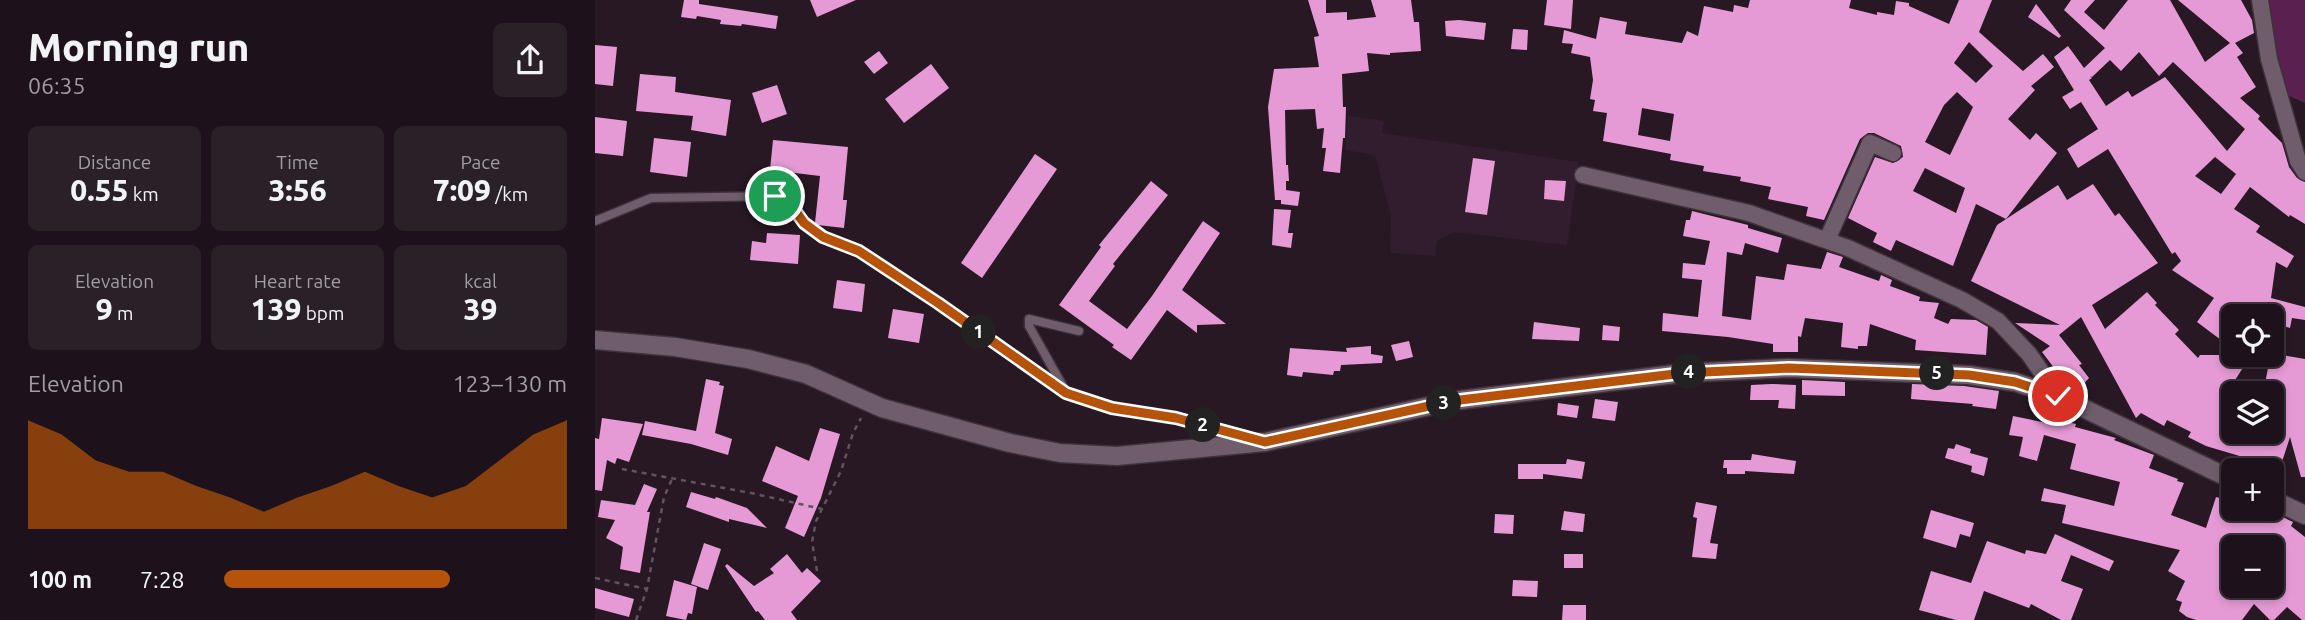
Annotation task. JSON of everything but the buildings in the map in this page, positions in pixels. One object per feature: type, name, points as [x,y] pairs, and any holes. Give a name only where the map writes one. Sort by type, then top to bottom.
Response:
[{"type":"street","points":[[2260,0],[2269,59],[2298,161],[2305,172]]},
{"type":"street","points":[[1827,240],[1870,144],[1893,153]]},
{"type":"street","points":[[1583,175],[1749,213],[1827,240],[1962,300],[1998,321],[2029,354],[2058,396]]},
{"type":"street","points":[[595,340],[675,347],[748,359],[806,374],[882,408],[1010,443],[1060,453],[1117,456],[1265,442],[1452,401],[1683,373],[1789,368],[1969,375],[2015,382],[2058,396],[2221,474]]},
{"type":"street","points":[[2284,505],[2305,515]]},
{"type":"lane","points":[[595,221],[651,198],[775,196],[791,205],[804,223],[823,237],[859,251],[1066,393],[1112,408],[1176,418],[1265,442]]},
{"type":"lane","points":[[1066,393],[1029,326],[1030,319],[1079,331]]},
{"type":"path","points":[[817,571],[812,542],[816,521],[841,471],[853,433],[865,414],[882,408]]},
{"type":"path","points":[[622,469],[821,509]]},
{"type":"path","points":[[636,620],[647,589],[664,496],[673,479]]},
{"type":"path","points":[[595,578],[647,589]]},
{"type":"shaded area","points":[[2262,0],[2305,0],[2305,103],[2289,96]]},
{"type":"shaded area","points":[[1348,116],[1384,121],[1382,133],[1579,162],[1567,245],[1454,232],[1437,241],[1435,256],[1390,253],[1391,216],[1375,155],[1345,150]]},
{"type":"route","points":[[775,196],[791,205],[804,223],[823,237],[859,251],[1066,393],[1112,408],[1176,418],[1265,442],[1452,401],[1683,373],[1789,368],[1969,375],[2015,382],[2058,396]]}]
